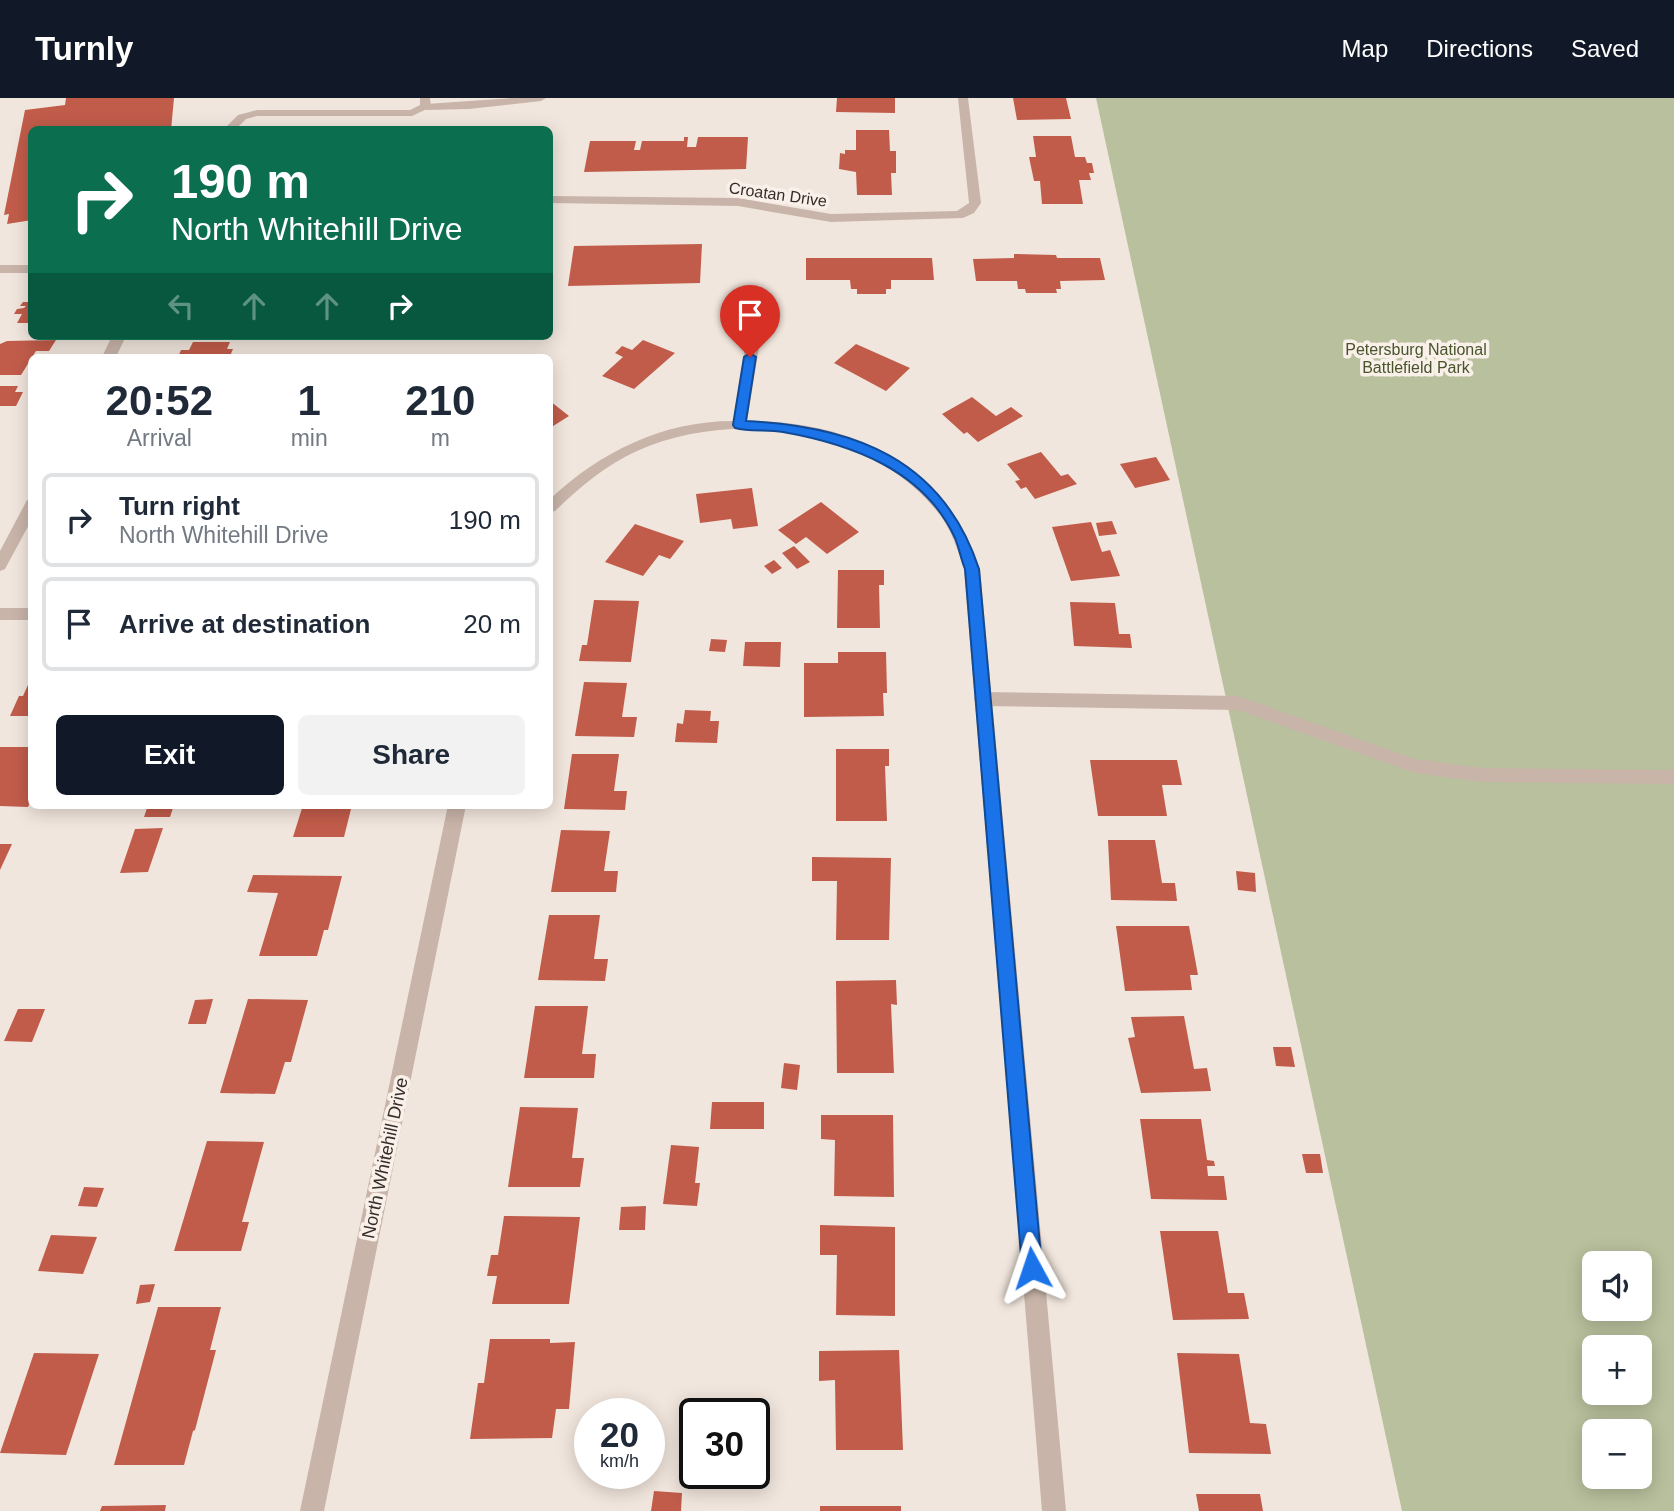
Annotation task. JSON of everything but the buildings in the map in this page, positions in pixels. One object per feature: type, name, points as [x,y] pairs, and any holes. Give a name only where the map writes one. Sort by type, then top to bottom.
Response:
[{"type":"street","points":[[233,126],[242,117],[257,113],[412,113],[426,102],[469,106],[541,98]]},
{"type":"street","name":"Croatan Drive","points":[[553,201],[737,202],[788,213],[831,218],[951,216],[970,210],[975,203],[963,98]]},
{"type":"street","points":[[0,269],[28,269]]},
{"type":"street","points":[[739,425],[754,335]]},
{"type":"street","points":[[553,504],[572,485],[606,462],[644,443],[698,429],[739,425],[778,427],[824,435],[858,445],[894,464],[925,489],[944,509],[961,537],[972,569],[1054,1511]]},
{"type":"street","points":[[0,565],[28,512]]},
{"type":"street","points":[[0,614],[28,614]]},
{"type":"street","points":[[982,699],[1238,703],[1415,766],[1482,775],[1674,777]]},
{"type":"street","name":"North Whitehill Drive","points":[[312,1511],[456,809]]},
{"type":"green space","name":"Petersburg National Battlefield Park","points":[[1096,98],[1674,98],[1674,1511],[1402,1511]]},
{"type":"route","points":[[750,357],[739,425],[778,427],[824,435],[858,445],[894,464],[925,489],[944,509],[961,537],[972,569],[1032,1268]]}]
